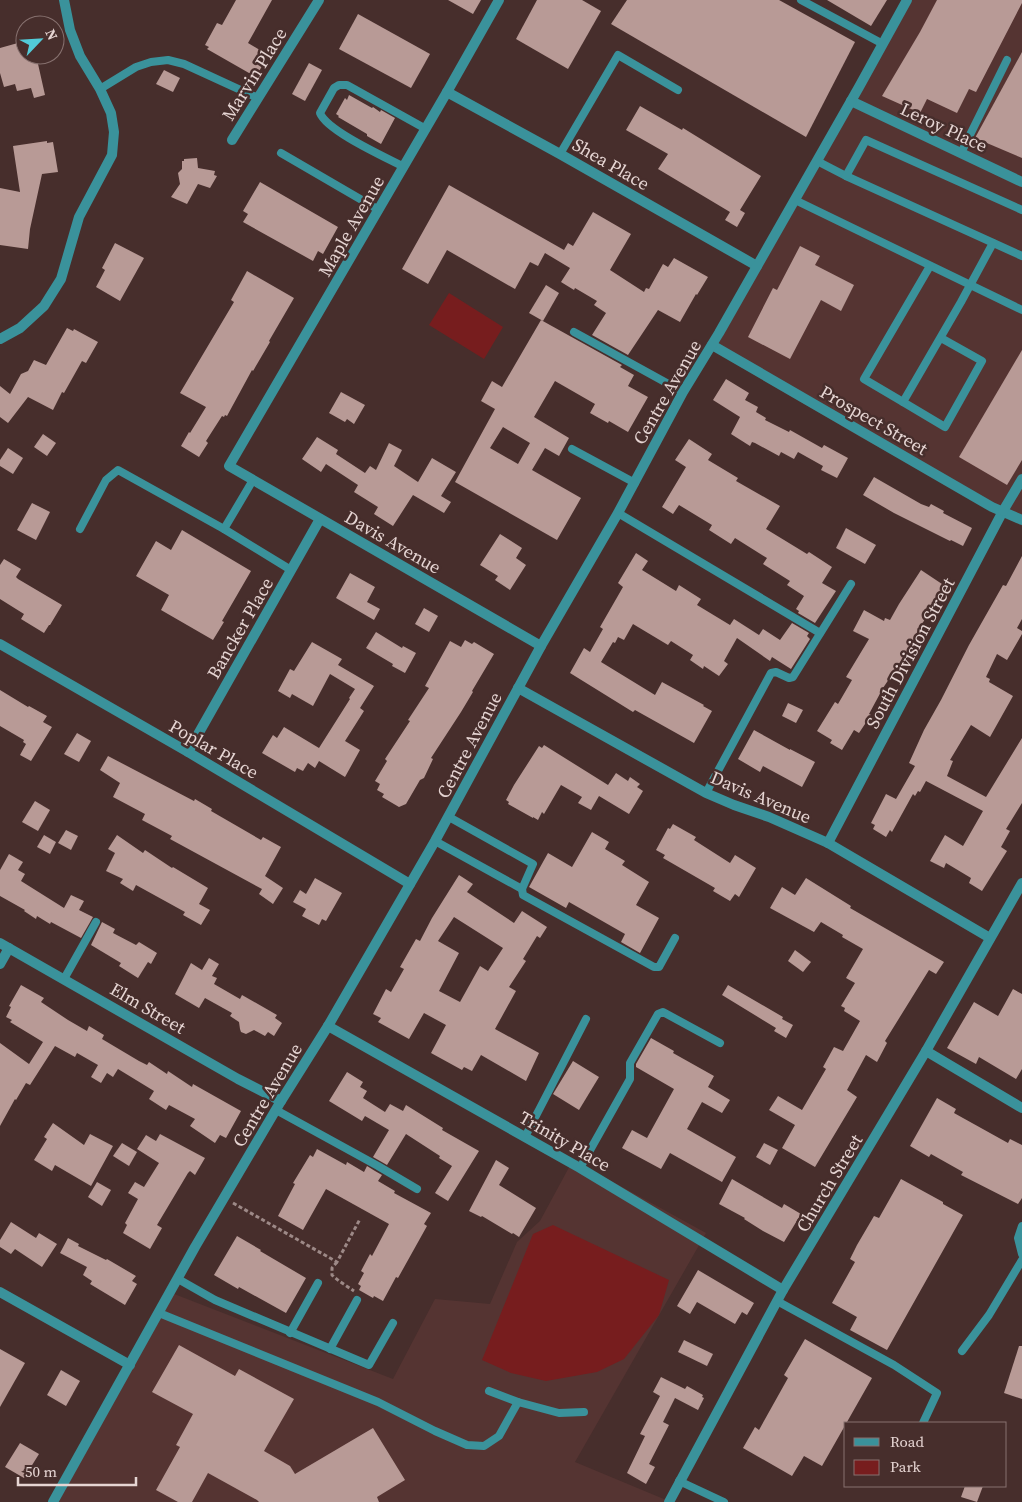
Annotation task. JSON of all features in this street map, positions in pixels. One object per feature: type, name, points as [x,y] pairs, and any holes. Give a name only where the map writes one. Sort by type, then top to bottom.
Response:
[{"type":"street","points":[[0,339],[20,328],[44,306],[61,279],[79,217],[112,155],[114,132],[111,113],[100,89],[80,56],[70,30],[64,0]]},
{"type":"street","name":"Marvin Place","points":[[232,140],[319,0]]},
{"type":"street","name":"Maple Avenue","points":[[228,466],[448,92],[499,0]]},
{"type":"street","name":"Centre Avenue","points":[[53,1502],[224,1198],[278,1105],[328,1026],[449,817],[541,646],[618,514],[683,392],[712,346],[907,0]]},
{"type":"street","name":"Shea Place","points":[[448,92],[757,266]]},
{"type":"street","name":"Leroy Place","points":[[851,101],[1022,182]]},
{"type":"street","name":"Prospect Street","points":[[712,346],[992,507],[1022,520]]},
{"type":"street","name":"Davis Avenue","points":[[228,466],[541,646]]},
{"type":"street","name":"South Division Street","points":[[828,843],[1003,511],[1022,479]]},
{"type":"street","name":"Bancker Place","points":[[188,752],[320,519]]},
{"type":"street","name":"Poplar Place","points":[[0,644],[188,752],[410,884]]},
{"type":"street","name":"Davis Avenue","points":[[518,688],[706,793],[769,817],[828,843],[990,938]]},
{"type":"street","name":"Church Street","points":[[669,1502],[783,1290],[926,1051],[1022,882]]},
{"type":"street","points":[[0,964],[5,946]]},
{"type":"street","name":"Elm Street","points":[[5,946],[238,1079],[278,1105]]},
{"type":"street","name":"Trinity Place","points":[[328,1026],[580,1168],[783,1290]]},
{"type":"street","points":[[926,1051],[1022,1108]]},
{"type":"street","points":[[0,1292],[130,1365]]},
{"type":"lane","points":[[801,0],[883,44]]},
{"type":"lane","points":[[560,154],[618,55],[678,90]]},
{"type":"lane","points":[[100,89],[136,67],[151,62],[168,60],[184,64],[258,98]]},
{"type":"lane","points":[[961,153],[1007,60]]},
{"type":"lane","points":[[404,167],[327,124],[320,113],[334,88],[339,84],[347,85],[426,129]]},
{"type":"lane","points":[[846,176],[866,140],[1022,210]]},
{"type":"lane","points":[[281,153],[379,210]]},
{"type":"lane","points":[[817,161],[1022,256]]},
{"type":"lane","points":[[795,200],[1022,310]]},
{"type":"lane","points":[[903,402],[941,338],[993,243]]},
{"type":"lane","points":[[930,266],[864,379],[945,427],[982,361],[941,338]]},
{"type":"lane","points":[[574,332],[683,392]]},
{"type":"lane","points":[[572,449],[635,483]]},
{"type":"lane","points":[[80,530],[106,480],[118,470],[224,529],[291,570]]},
{"type":"lane","points":[[224,529],[253,480]]},
{"type":"lane","points":[[618,514],[820,633]]},
{"type":"lane","points":[[706,793],[771,673],[776,672],[789,678],[793,677],[851,584]]},
{"type":"lane","points":[[449,817],[533,864],[522,889],[523,895],[654,967],[659,967],[675,938]]},
{"type":"lane","points":[[435,841],[522,889]]},
{"type":"lane","points":[[64,979],[96,922]]},
{"type":"lane","points":[[580,1168],[630,1079],[630,1063],[658,1014],[663,1012],[720,1044]]},
{"type":"lane","points":[[525,1137],[586,1019]]},
{"type":"lane","points":[[278,1105],[417,1189]]},
{"type":"lane","points":[[1022,1226],[1018,1238],[1022,1254]]},
{"type":"lane","points":[[962,1351],[989,1315],[1022,1260]]},
{"type":"lane","points":[[178,1279],[215,1300],[369,1365],[393,1323]]},
{"type":"lane","points":[[290,1332],[318,1283]]},
{"type":"lane","points":[[330,1349],[357,1300]]},
{"type":"lane","points":[[777,1301],[894,1365],[937,1393],[923,1422]]},
{"type":"lane","points":[[159,1313],[378,1402],[467,1445],[484,1446],[499,1436],[518,1402]]},
{"type":"lane","points":[[489,1391],[518,1402],[559,1413],[584,1412]]},
{"type":"lane","points":[[680,1481],[724,1502]]},
{"type":"path","points":[[224,1198],[337,1262]]},
{"type":"path","points":[[357,1300],[354,1291],[339,1282],[332,1275],[332,1268],[360,1219]]},
{"type":"shaded area","points":[[912,0],[1022,0],[1022,526],[862,438],[714,351]]},
{"type":"shaded area","points":[[573,1160],[706,1233],[575,1462],[671,1502],[56,1502],[169,1292],[393,1379],[435,1299],[490,1304],[517,1242],[540,1221]]},
{"type":"green space","points":[[449,293],[503,327],[484,359],[429,325]]},
{"type":"green space","points":[[553,1225],[669,1280],[659,1315],[624,1359],[597,1372],[546,1381],[511,1373],[482,1360],[533,1234]]},
{"type":"building","points":[[236,0],[272,0],[248,43],[268,55],[256,77],[207,49],[209,47],[205,45],[217,23],[222,25]]},
{"type":"building","points":[[448,0],[481,0],[473,14]]},
{"type":"building","points":[[537,0],[582,0],[601,11],[568,69],[516,39]]},
{"type":"building","points":[[627,0],[779,0],[855,42],[806,137],[611,24]]},
{"type":"building","points":[[827,0],[887,0],[871,26]]},
{"type":"building","points":[[937,0],[1022,0],[976,92],[969,89],[957,113],[927,99],[920,113],[882,96]]},
{"type":"building","points":[[358,14],[430,54],[411,88],[339,49]]},
{"type":"building","points":[[15,44],[15,65],[38,65],[45,95],[34,98],[31,88],[17,91],[15,84],[4,87],[0,73],[0,48]]},
{"type":"building","points":[[1022,52],[1022,158],[975,138]]},
{"type":"building","points":[[309,63],[322,70],[305,101],[292,94]]},
{"type":"building","points":[[164,70],[180,78],[173,92],[156,84]]},
{"type":"building","points":[[349,95],[395,118],[381,144],[336,114],[345,98],[347,100]]},
{"type":"building","points":[[640,106],[682,130],[683,128],[761,176],[740,210],[745,213],[737,227],[725,220],[730,212],[658,169],[668,154],[626,130]]},
{"type":"building","points":[[47,141],[47,143],[53,142],[58,172],[42,174],[30,229],[28,249],[0,245],[0,188],[20,192],[13,146]]},
{"type":"building","points":[[197,158],[198,168],[215,171],[214,175],[217,176],[210,188],[198,184],[187,204],[171,197],[180,184],[178,173],[182,169],[182,161],[184,159]]},
{"type":"building","points":[[260,182],[338,227],[323,254],[318,251],[313,261],[243,222],[248,214],[243,211]]},
{"type":"building","points":[[449,185],[564,250],[568,243],[573,246],[593,212],[631,234],[610,270],[644,292],[646,288],[649,289],[663,264],[668,267],[674,258],[708,277],[680,322],[658,310],[628,355],[592,335],[606,313],[594,305],[597,301],[561,282],[570,268],[545,253],[538,266],[530,262],[515,289],[447,250],[428,284],[402,269]]},
{"type":"building","points":[[115,243],[144,258],[120,301],[96,287],[105,270],[102,268]]},
{"type":"building","points":[[800,246],[820,256],[815,265],[854,285],[841,311],[821,300],[790,359],[748,337],[773,288],[777,290]]},
{"type":"building","points":[[247,271],[294,298],[227,416],[222,416],[206,441],[208,443],[199,457],[181,446],[206,407],[180,393],[234,302],[231,300]]},
{"type":"building","points":[[546,285],[559,293],[543,321],[529,313]]},
{"type":"building","points":[[541,320],[622,365],[620,367],[634,375],[628,386],[648,397],[628,432],[590,413],[595,404],[555,381],[534,417],[569,438],[559,456],[545,448],[532,470],[581,498],[557,540],[455,482],[495,409],[481,401],[492,381],[502,387]],"holes":[[[503,427],[530,443],[518,464],[490,448]]]},
{"type":"building","points":[[67,328],[73,331],[74,329],[98,342],[86,363],[82,361],[53,410],[28,397],[8,423],[0,417],[0,386],[10,394],[21,374],[28,371],[34,360],[46,365]]},
{"type":"building","points":[[1022,350],[1022,460],[1007,485],[959,457]]},
{"type":"building","points":[[726,379],[749,393],[745,400],[758,407],[756,412],[766,418],[765,420],[789,432],[790,430],[822,448],[824,445],[848,458],[837,478],[821,470],[823,466],[798,452],[794,459],[781,452],[779,456],[755,443],[752,442],[750,446],[731,434],[740,417],[713,400]]},
{"type":"building","points":[[341,392],[365,405],[354,424],[347,419],[345,422],[329,413]]},
{"type":"building","points":[[43,434],[56,443],[47,456],[34,447]]},
{"type":"building","points":[[317,437],[338,450],[336,454],[365,473],[370,466],[376,470],[389,443],[402,450],[394,466],[418,482],[432,458],[456,472],[441,496],[451,502],[444,513],[413,495],[393,526],[374,514],[378,507],[354,492],[358,485],[326,464],[321,472],[302,459]]},
{"type":"building","points":[[689,439],[712,454],[708,460],[738,478],[736,481],[780,506],[766,529],[807,554],[809,552],[832,567],[822,583],[836,591],[815,623],[798,613],[799,611],[796,609],[804,596],[787,585],[790,581],[763,564],[767,558],[735,538],[731,544],[709,530],[712,525],[679,505],[673,514],[662,507],[686,467],[675,460]]},
{"type":"building","points":[[8,448],[23,458],[13,474],[0,466],[0,460]]},
{"type":"building","points":[[874,477],[921,504],[929,507],[931,504],[944,511],[943,513],[972,528],[963,546],[894,513],[863,495]]},
{"type":"building","points":[[32,503],[50,512],[36,540],[17,530]]},
{"type":"building","points":[[846,528],[876,545],[865,564],[836,548]]},
{"type":"building","points":[[182,530],[251,571],[213,640],[161,610],[169,595],[136,576],[156,541],[171,550]]},
{"type":"building","points":[[500,534],[522,548],[516,558],[526,565],[510,590],[495,580],[498,576],[480,565]]},
{"type":"building","points":[[636,553],[648,561],[642,570],[676,591],[679,585],[701,599],[697,605],[730,625],[734,619],[759,635],[763,629],[780,640],[792,623],[809,633],[807,636],[810,639],[791,669],[772,657],[770,661],[737,638],[724,661],[728,664],[719,676],[704,666],[703,669],[690,660],[693,655],[671,641],[668,645],[633,624],[624,640],[618,637],[601,662],[655,695],[662,682],[712,711],[694,743],[635,710],[633,712],[570,673],[584,648],[590,652],[603,629],[600,627],[623,587],[618,583]]},
{"type":"building","points":[[1022,556],[1022,619],[1017,628],[1022,631],[1022,634],[1007,660],[997,654],[986,677],[990,679],[989,682],[1013,696],[990,737],[971,725],[950,760],[953,761],[947,776],[986,797],[1022,738],[1022,803],[1006,829],[1010,831],[1001,847],[1007,851],[982,891],[969,883],[971,878],[946,863],[944,868],[930,861],[945,835],[963,846],[983,811],[926,781],[920,792],[918,791],[915,796],[913,794],[892,832],[890,830],[886,837],[873,829],[875,825],[871,823],[886,794],[896,799],[915,766],[909,763],[924,730],[969,645],[1003,585],[1006,586]]},
{"type":"building","points":[[4,559],[21,569],[16,577],[18,579],[62,605],[44,633],[21,619],[24,614],[0,599],[0,565]]},
{"type":"building","points":[[921,570],[945,586],[907,652],[883,688],[869,714],[871,715],[859,733],[854,730],[842,750],[830,743],[832,740],[817,731],[835,702],[838,704],[852,680],[846,677],[869,639],[853,631],[864,610],[884,621],[885,618],[890,620]]},
{"type":"building","points":[[350,573],[375,587],[367,602],[380,609],[374,620],[336,598]]},
{"type":"building","points":[[424,608],[438,616],[429,632],[415,624]]},
{"type":"building","points":[[376,632],[402,648],[403,646],[416,653],[405,673],[366,648]]},
{"type":"building","points":[[465,640],[472,644],[474,642],[494,654],[461,712],[431,758],[433,759],[424,778],[420,780],[406,804],[399,807],[382,797],[384,794],[377,790],[380,784],[375,781],[387,761],[385,759],[429,688],[425,686],[450,641],[461,647]]},
{"type":"building","points":[[312,642],[342,659],[338,665],[374,686],[360,708],[364,711],[345,741],[360,750],[345,777],[319,761],[315,768],[308,763],[303,771],[297,768],[295,772],[262,753],[273,735],[277,738],[284,727],[319,748],[355,689],[330,674],[313,706],[292,694],[290,698],[278,691],[290,669],[294,671]]},
{"type":"building","points":[[0,690],[47,716],[43,722],[52,727],[31,761],[20,755],[26,744],[23,742],[24,740],[0,726]]},
{"type":"building","points":[[788,703],[803,710],[796,723],[782,716]]},
{"type":"building","points":[[754,730],[815,762],[802,787],[763,766],[760,772],[738,759]]},
{"type":"building","points":[[77,733],[91,741],[79,762],[64,754]]},
{"type":"building","points":[[544,745],[608,785],[616,773],[628,781],[630,777],[640,784],[637,787],[643,791],[629,814],[599,796],[591,810],[578,803],[582,797],[561,785],[544,814],[542,812],[538,820],[508,804],[509,802],[506,800],[514,785],[539,746],[542,748]]},
{"type":"building","points":[[108,756],[194,801],[195,799],[212,809],[211,811],[261,840],[263,837],[281,847],[265,876],[283,888],[273,904],[259,894],[262,889],[170,839],[172,836],[142,820],[145,814],[113,797],[120,783],[100,770]]},
{"type":"building","points":[[35,801],[50,810],[38,831],[22,822]]},
{"type":"building","points":[[673,824],[696,837],[694,840],[730,863],[735,855],[756,868],[739,897],[735,894],[730,901],[713,891],[715,888],[663,858],[665,855],[656,850],[668,828],[670,829]]},
{"type":"building","points":[[66,830],[78,836],[71,850],[58,843]]},
{"type":"building","points":[[592,832],[609,842],[605,849],[625,861],[622,865],[649,882],[636,905],[659,918],[640,953],[621,942],[625,934],[569,902],[566,908],[529,887],[548,853],[572,867]]},
{"type":"building","points":[[44,835],[56,842],[50,854],[37,847]]},
{"type":"building","points":[[117,835],[143,853],[145,850],[208,888],[199,904],[210,910],[201,925],[183,915],[185,912],[136,885],[133,891],[120,883],[123,879],[106,871],[115,853],[108,849]]},
{"type":"building","points":[[9,854],[23,862],[18,870],[25,874],[21,881],[64,908],[71,895],[84,901],[79,910],[93,917],[81,938],[37,916],[36,919],[25,910],[0,896],[0,870]]},
{"type":"building","points":[[459,875],[473,884],[467,892],[514,923],[522,911],[547,927],[540,938],[537,936],[523,959],[526,961],[509,987],[516,991],[495,1029],[539,1053],[526,1081],[481,1055],[472,1071],[464,1067],[462,1070],[431,1053],[446,1025],[424,1013],[409,1039],[378,1022],[381,1018],[373,1014],[386,989],[391,992],[404,969],[400,967],[416,939],[420,941]],"holes":[[[454,917],[503,948],[488,971],[480,966],[460,1002],[439,991],[459,953],[438,941]]]},
{"type":"building","points":[[315,878],[342,893],[326,921],[322,919],[319,925],[302,916],[306,909],[293,902],[300,890],[306,894]]},
{"type":"building","points":[[806,878],[851,906],[850,908],[944,962],[936,974],[929,970],[885,1041],[887,1043],[877,1062],[866,1055],[847,1090],[857,1097],[815,1167],[782,1148],[795,1125],[769,1110],[778,1096],[802,1110],[826,1069],[823,1067],[834,1047],[843,1051],[860,1021],[844,1011],[845,1008],[841,1006],[855,983],[846,978],[863,949],[821,922],[814,932],[770,908],[782,887],[795,895]]},
{"type":"building","points":[[102,922],[115,929],[113,933],[136,945],[139,942],[157,953],[151,964],[148,962],[138,978],[119,966],[121,963],[91,945]]},
{"type":"building","points":[[795,950],[811,962],[803,972],[788,961]]},
{"type":"building","points":[[209,958],[219,964],[212,976],[217,978],[214,984],[240,999],[242,995],[277,1015],[275,1018],[282,1023],[274,1036],[268,1032],[265,1036],[254,1030],[246,1034],[241,1032],[239,1022],[230,1016],[232,1013],[205,998],[199,1008],[175,994],[191,963],[202,970]]},
{"type":"building","points":[[21,985],[44,998],[41,1002],[68,1020],[87,1031],[89,1026],[104,1035],[102,1039],[139,1061],[147,1065],[149,1062],[167,1074],[168,1071],[192,1087],[193,1084],[241,1111],[226,1138],[220,1135],[215,1143],[190,1126],[195,1119],[169,1105],[166,1110],[149,1099],[154,1091],[118,1069],[113,1077],[107,1073],[101,1083],[91,1077],[98,1065],[77,1053],[75,1057],[55,1046],[30,1085],[26,1083],[15,1099],[0,1126],[0,1043],[29,1064],[43,1042],[10,1022],[12,1020],[6,1017],[11,1007],[9,1006]]},
{"type":"building","points":[[728,985],[783,1017],[782,1019],[793,1025],[786,1038],[774,1031],[776,1028],[722,995]]},
{"type":"building","points":[[1013,989],[1022,994],[1022,1069],[1016,1079],[979,1057],[976,1064],[947,1048],[974,1002],[998,1016]]},
{"type":"building","points":[[651,1038],[714,1076],[708,1087],[730,1100],[722,1113],[702,1102],[687,1129],[736,1157],[722,1182],[670,1153],[661,1169],[622,1148],[632,1130],[647,1138],[674,1089],[636,1067]]},
{"type":"building","points":[[573,1061],[599,1077],[579,1110],[553,1094]]},
{"type":"building","points":[[347,1072],[363,1082],[360,1087],[367,1091],[363,1098],[385,1112],[390,1104],[403,1111],[406,1105],[443,1128],[442,1130],[479,1151],[448,1201],[435,1193],[452,1166],[406,1134],[387,1165],[373,1157],[389,1130],[365,1116],[362,1121],[329,1101]]},
{"type":"building","points":[[937,1098],[956,1109],[954,1113],[1008,1143],[1010,1139],[1022,1145],[1022,1198],[1018,1204],[961,1175],[963,1172],[931,1154],[929,1157],[910,1146]]},
{"type":"building","points":[[53,1123],[84,1145],[90,1134],[113,1146],[91,1186],[55,1165],[52,1171],[34,1160],[47,1139],[44,1137]]},
{"type":"building","points":[[160,1134],[205,1158],[195,1175],[190,1171],[188,1173],[157,1225],[162,1228],[150,1249],[123,1233],[127,1225],[125,1223],[138,1199],[128,1193],[135,1182],[144,1187],[159,1163],[137,1149],[146,1135],[156,1141]]},
{"type":"building","points":[[122,1143],[137,1152],[129,1166],[113,1156]]},
{"type":"building","points":[[764,1143],[778,1150],[770,1165],[756,1157]]},
{"type":"building","points":[[317,1149],[346,1165],[347,1162],[364,1172],[367,1166],[382,1175],[378,1181],[395,1191],[394,1193],[431,1213],[424,1224],[427,1226],[383,1301],[359,1290],[361,1286],[358,1284],[364,1273],[361,1271],[370,1254],[372,1256],[389,1224],[326,1189],[303,1230],[278,1216],[295,1184],[293,1183],[310,1155],[313,1157]]},
{"type":"building","points":[[496,1160],[509,1168],[499,1185],[536,1208],[519,1237],[482,1216],[469,1211]]},
{"type":"building","points":[[732,1179],[782,1208],[784,1204],[801,1214],[784,1242],[719,1204]]},
{"type":"building","points":[[901,1179],[963,1215],[887,1350],[850,1330],[857,1317],[832,1303],[855,1262],[850,1259],[857,1245],[874,1216],[879,1218]]},
{"type":"building","points":[[97,1182],[111,1190],[102,1206],[88,1197]]},
{"type":"building","points":[[11,1222],[36,1238],[39,1233],[57,1244],[42,1267],[15,1249],[11,1254],[0,1247],[0,1240]]},
{"type":"building","points":[[237,1236],[306,1278],[286,1313],[214,1275]]},
{"type":"building","points":[[68,1238],[79,1244],[78,1246],[107,1259],[136,1276],[132,1281],[137,1284],[125,1305],[90,1284],[92,1281],[83,1275],[87,1267],[60,1253]]},
{"type":"building","points":[[698,1270],[754,1303],[747,1315],[742,1312],[735,1324],[697,1302],[690,1314],[677,1306]]},
{"type":"building","points":[[805,1339],[872,1378],[847,1422],[844,1422],[844,1427],[822,1466],[804,1456],[792,1476],[743,1448],[755,1427],[759,1430],[788,1378],[784,1375]]},
{"type":"building","points":[[684,1340],[713,1354],[707,1366],[678,1352]]},
{"type":"building","points":[[179,1345],[235,1376],[239,1369],[294,1399],[264,1451],[290,1466],[295,1474],[373,1428],[405,1480],[377,1497],[379,1502],[259,1502],[208,1473],[192,1502],[178,1502],[156,1490],[180,1447],[176,1445],[193,1414],[152,1392]]},
{"type":"building","points":[[1019,1346],[1022,1346],[1022,1399],[1004,1393]]},
{"type":"building","points":[[0,1349],[25,1363],[0,1407]]},
{"type":"building","points":[[61,1370],[80,1381],[66,1406],[47,1395]]},
{"type":"building","points":[[661,1377],[685,1389],[687,1386],[703,1395],[702,1397],[704,1398],[698,1410],[675,1398],[663,1422],[669,1425],[649,1464],[655,1467],[646,1484],[627,1473],[645,1436],[640,1434],[660,1396],[653,1392]]},
{"type":"building","points":[[20,1443],[39,1454],[24,1478],[5,1467]]},
{"type":"building","points":[[965,1487],[983,1487],[977,1502],[961,1497]]}]
